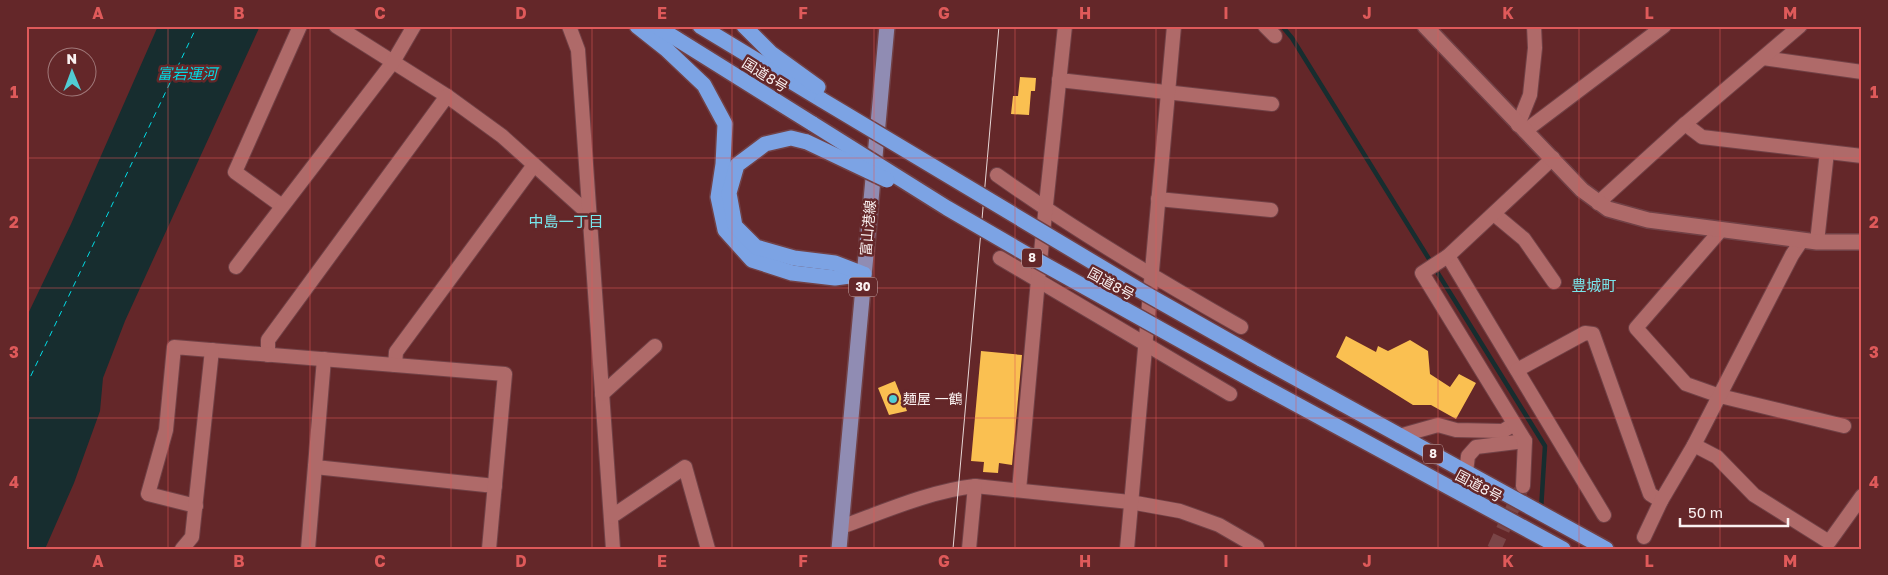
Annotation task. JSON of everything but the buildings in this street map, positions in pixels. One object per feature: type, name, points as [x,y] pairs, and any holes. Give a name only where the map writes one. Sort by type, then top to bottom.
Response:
[{"type":"highway","points":[[637,26],[666,49],[704,85],[725,124],[723,164],[718,196],[725,230],[752,260],[792,274],[835,278],[864,274]]},
{"type":"highway","name":"国道8号","points":[[656,26],[947,208],[1048,267],[1563,549]]},
{"type":"highway","name":"国道8号","points":[[700,26],[825,97],[962,184],[1141,291],[1399,436],[1606,549]]},
{"type":"highway","points":[[744,26],[771,53],[825,97]]},
{"type":"highway","points":[[864,274],[835,263],[794,258],[756,247],[735,226],[729,192],[737,165],[765,144],[791,138],[806,142],[947,208]]},
{"type":"main road","name":"富山港線","points":[[839,549],[887,26]]},
{"type":"street","points":[[282,206],[235,172],[300,26]]},
{"type":"street","points":[[336,26],[447,96],[502,136],[590,215]]},
{"type":"street","points":[[236,268],[393,62],[414,26]]},
{"type":"street","points":[[569,26],[578,50],[613,549]]},
{"type":"street","points":[[1019,490],[1045,208],[1065,26]]},
{"type":"street","points":[[1127,549],[1174,26]]},
{"type":"street","points":[[1425,26],[1582,190],[1608,209],[1648,220],[1721,230],[1810,241],[1862,242]]},
{"type":"street","points":[[1522,128],[1530,95],[1535,48],[1534,26]]},
{"type":"street","points":[[1522,128],[1664,26]]},
{"type":"street","points":[[1598,203],[1685,124],[1800,26]]},
{"type":"street","points":[[1763,58],[1862,72]]},
{"type":"street","points":[[1059,80],[1272,104]]},
{"type":"street","points":[[268,355],[268,340],[447,96]]},
{"type":"street","points":[[1685,124],[1702,137],[1862,156]]},
{"type":"street","points":[[1644,537],[1720,396],[1792,255],[1810,241],[1828,152]]},
{"type":"street","points":[[1523,486],[1525,441],[1422,273],[1448,256],[1553,158]]},
{"type":"street","points":[[395,365],[396,352],[534,165]]},
{"type":"street","points":[[998,175],[1045,208],[1151,276],[1241,328]]},
{"type":"street","points":[[1158,199],[1271,210]]},
{"type":"street","points":[[1494,214],[1524,239],[1554,282]]},
{"type":"street","points":[[1721,230],[1636,328],[1686,384],[1720,396],[1844,426]]},
{"type":"street","points":[[1448,256],[1604,515]]},
{"type":"street","points":[[1000,258],[1230,394]]},
{"type":"street","points":[[1517,370],[1584,333],[1593,334],[1650,494],[1662,502]]},
{"type":"street","points":[[602,394],[655,346]]},
{"type":"street","points":[[196,506],[148,494],[166,430],[174,347],[505,374],[489,549]]},
{"type":"street","points":[[182,549],[192,537],[212,350]]},
{"type":"street","points":[[308,549],[324,360]]},
{"type":"street","points":[[1399,436],[1438,425],[1456,430],[1503,431],[1514,424]]},
{"type":"street","points":[[1466,472],[1468,456],[1476,447],[1525,441]]},
{"type":"street","points":[[1694,445],[1717,457],[1754,495],[1829,542],[1862,496]]},
{"type":"street","points":[[315,467],[495,486]]},
{"type":"street","points":[[611,517],[685,467],[708,549]]},
{"type":"street","points":[[968,549],[975,486]]},
{"type":"street","points":[[841,527],[949,491],[975,486],[1130,502],[1180,511],[1219,525],[1256,548]]},
{"type":"water","name":"富岩運河","points":[[158,26],[260,26],[125,321],[103,378],[100,411],[74,483],[45,549],[26,549],[26,318],[71,224]]},
{"type":"waterway","points":[[1282,26],[1292,38],[1545,446],[1541,510]]},
{"type":"ferry route","points":[[26,386],[197,26]]},
{"type":"tunnel","points":[[1494,549],[1521,490]]},
{"type":"tram line","points":[[953,549],[999,26]]},
{"type":"place","name":"麺屋 一鶴","points":[[893,399]]},
{"type":"district","name":"中島一丁目","points":[[566,222]]},
{"type":"district","name":"豊城町","points":[[1594,286]]}]
